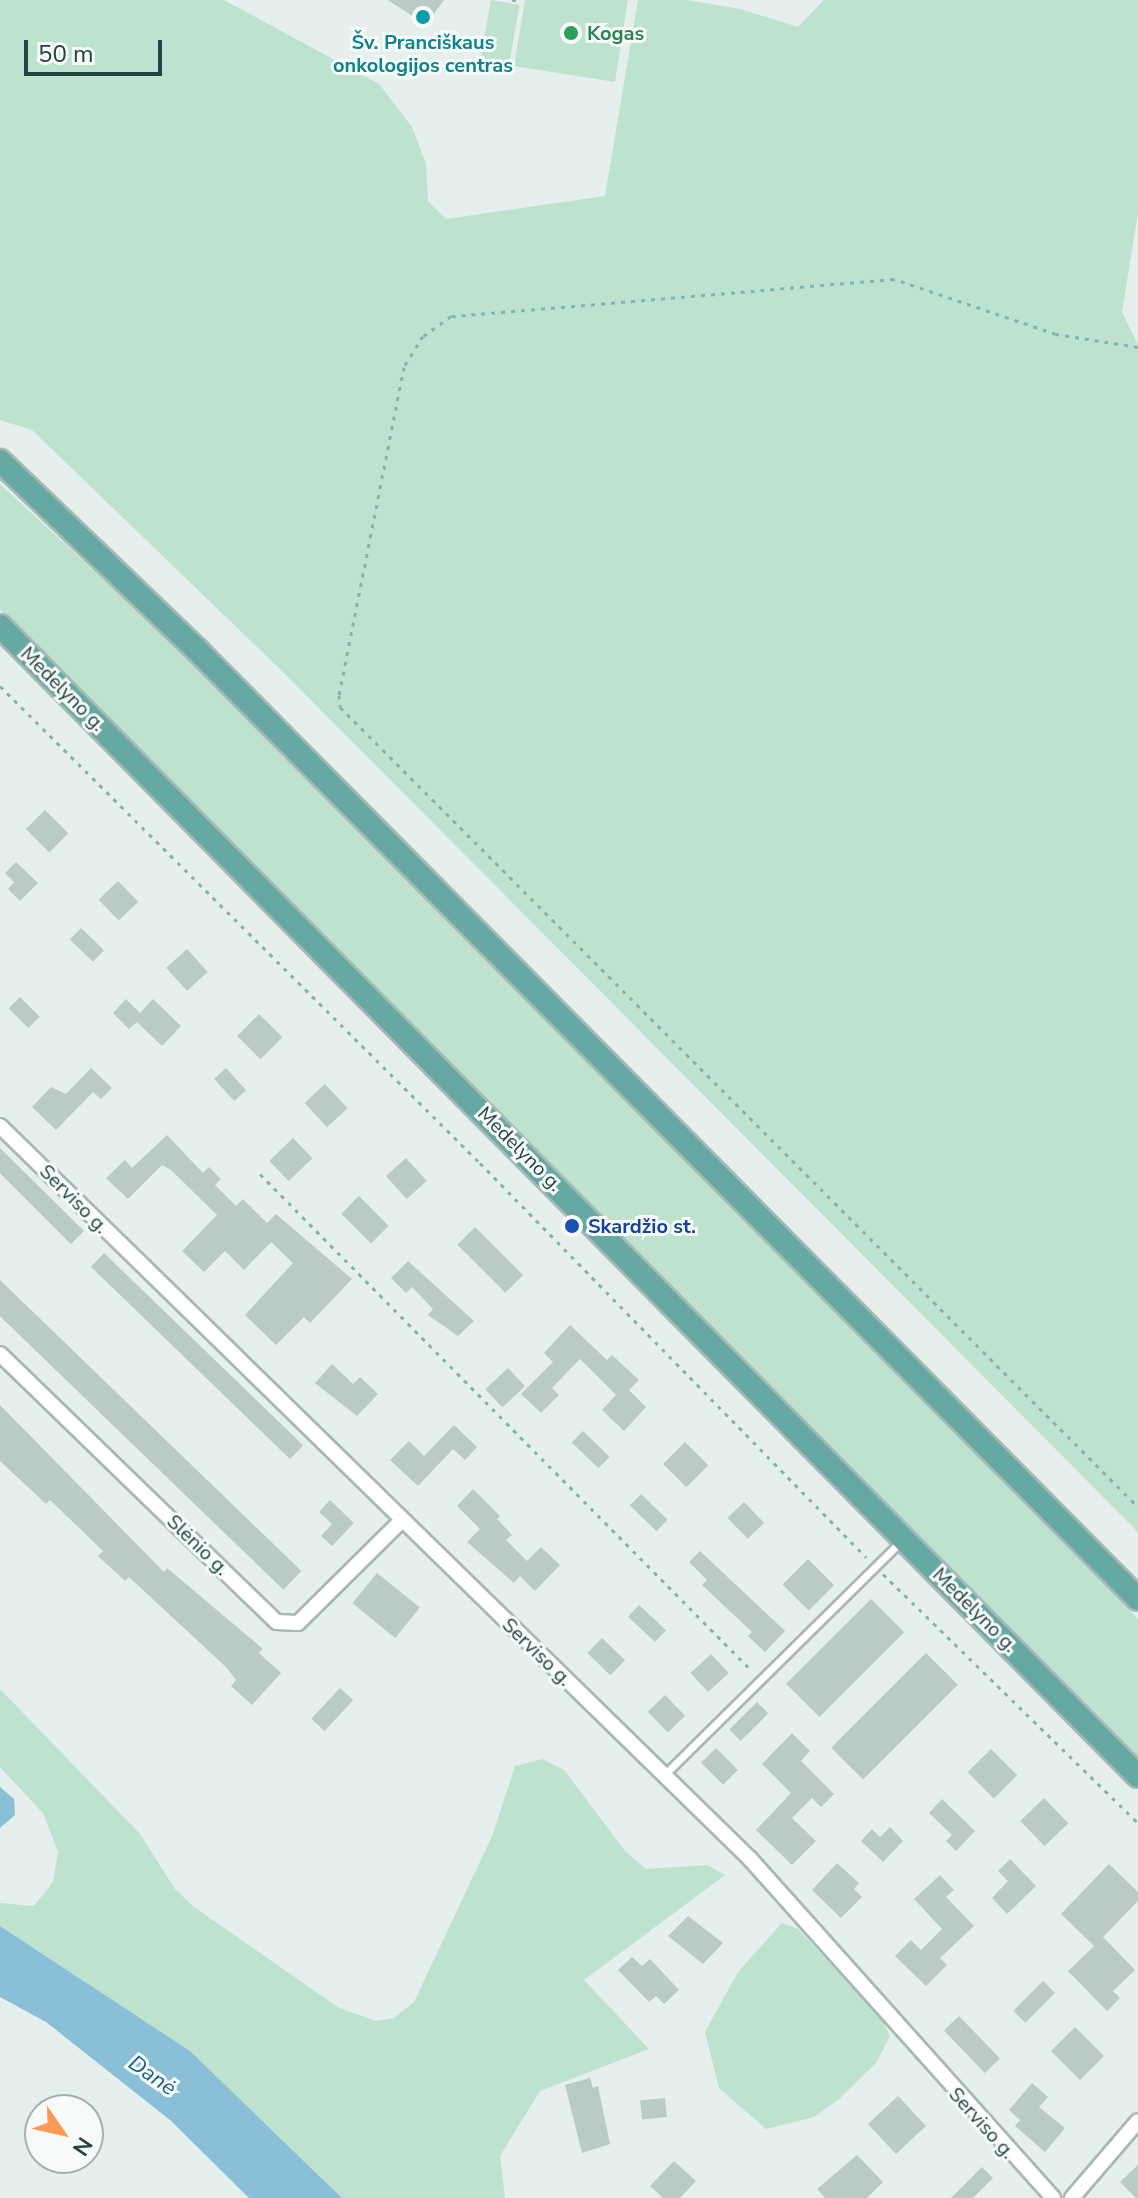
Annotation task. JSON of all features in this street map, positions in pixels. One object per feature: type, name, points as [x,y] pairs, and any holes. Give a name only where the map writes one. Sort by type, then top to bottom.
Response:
[{"type":"main road","points":[[4,467],[198,651],[1138,1599]]},
{"type":"main road","name":"Medelyno g.","points":[[0,626],[1138,1776]]},
{"type":"street","name":"Serviso g.","points":[[0,1126],[400,1522],[751,1860],[1053,2198]]},
{"type":"street","name":"Slėnio g.","points":[[0,1354],[277,1622],[298,1623],[400,1522]]},
{"type":"street","points":[[1072,2198],[1138,2121]]},
{"type":"lane","points":[[665,1774],[904,1538]]},
{"type":"path","points":[[512,0],[522,0]]},
{"type":"path","points":[[1138,347],[1056,334],[894,279],[451,316],[423,336],[404,367],[339,695],[340,707],[1138,1507]]},
{"type":"path","points":[[0,686],[480,1163],[875,1567],[1138,1823]]},
{"type":"path","points":[[260,1174],[761,1680]]},
{"type":"green space","points":[[0,0],[224,0],[379,84],[412,127],[426,164],[428,201],[446,219],[605,196],[638,0],[687,0],[740,9],[798,27],[824,0],[1138,0],[1138,213],[1122,312],[1138,345],[1138,1532],[282,671],[32,430],[0,420]]},
{"type":"green space","points":[[491,0],[520,5],[508,72],[479,67]]},
{"type":"green space","name":"Kogas","points":[[525,0],[628,0],[615,82],[514,66]]},
{"type":"green space","points":[[0,484],[181,651],[1138,1619],[1138,1757],[0,610]]},
{"type":"green space","points":[[0,1689],[140,1834],[175,1889],[194,1907],[339,2008],[376,2021],[394,2018],[414,2002],[493,1834],[515,1766],[542,1759],[564,1770],[625,1851],[646,1869],[707,1865],[725,1875],[584,1980],[649,2049],[540,2091],[500,2156],[505,2198],[342,2198],[190,2051],[0,1926],[0,1903],[34,1906],[53,1882],[58,1852],[43,1813],[0,1767]]},
{"type":"green space","points":[[782,1923],[798,1929],[882,2019],[890,2036],[876,2063],[839,2099],[814,2117],[766,2129],[719,2088],[705,2032],[738,1972]]},
{"type":"water","points":[[0,1787],[14,1799],[15,1815],[0,1828]]},
{"type":"water","name":"Danė","points":[[0,1926],[190,2051],[342,2198],[249,2198],[170,2120],[46,2022],[0,1997]]},
{"type":"building","name":"Šv. Pranciškaus onkologijos centras","points":[[388,0],[444,0],[426,25]]},
{"type":"building","points":[[45,810],[68,833],[49,852],[26,829]]},
{"type":"building","points":[[16,862],[38,883],[20,901],[8,889],[14,882],[5,873]]},
{"type":"building","points":[[118,881],[138,902],[119,921],[99,900]]},
{"type":"building","points":[[81,928],[104,950],[93,962],[70,940]]},
{"type":"building","points":[[187,949],[208,972],[187,991],[166,968]]},
{"type":"building","points":[[20,997],[40,1017],[28,1028],[9,1008]]},
{"type":"building","points":[[126,999],[140,1013],[153,999],[181,1026],[162,1046],[137,1022],[129,1029],[113,1013]]},
{"type":"building","points":[[259,1014],[282,1037],[260,1059],[237,1036]]},
{"type":"building","points":[[91,1068],[112,1088],[101,1099],[93,1092],[56,1130],[32,1107],[51,1087],[66,1094]]},
{"type":"building","points":[[226,1068],[246,1090],[234,1101],[214,1079]]},
{"type":"building","points":[[325,1084],[348,1108],[327,1127],[305,1103]]},
{"type":"building","points":[[167,1135],[203,1173],[209,1167],[221,1179],[215,1185],[236,1206],[243,1199],[267,1223],[276,1214],[352,1279],[310,1323],[304,1317],[276,1345],[245,1315],[293,1263],[271,1242],[244,1270],[225,1251],[204,1272],[182,1251],[217,1215],[171,1170],[162,1165],[128,1199],[106,1178],[125,1160],[132,1168]]},
{"type":"building","points":[[293,1138],[312,1158],[289,1181],[269,1161]]},
{"type":"building","points":[[0,1148],[84,1231],[71,1244],[0,1173]]},
{"type":"building","points":[[406,1158],[427,1181],[407,1199],[386,1176]]},
{"type":"building","points":[[359,1196],[389,1226],[371,1243],[341,1214]]},
{"type":"building","points":[[475,1227],[523,1275],[505,1293],[457,1245]]},
{"type":"building","points":[[104,1253],[303,1445],[290,1459],[91,1267]]},
{"type":"building","points":[[408,1261],[474,1321],[458,1336],[428,1315],[433,1309],[412,1287],[406,1293],[391,1278]]},
{"type":"building","points":[[0,1280],[301,1571],[283,1590],[0,1316]]},
{"type":"building","points":[[570,1325],[607,1360],[612,1355],[639,1380],[629,1390],[646,1407],[624,1431],[602,1410],[616,1395],[580,1359],[552,1388],[559,1395],[541,1413],[521,1394],[553,1362],[544,1353]]},
{"type":"building","points":[[332,1364],[353,1384],[360,1377],[378,1394],[357,1416],[315,1383]]},
{"type":"building","points":[[508,1368],[525,1386],[502,1407],[485,1389]]},
{"type":"building","points":[[0,1405],[164,1572],[167,1568],[263,1649],[259,1653],[281,1673],[252,1705],[231,1686],[236,1680],[227,1668],[129,1577],[125,1581],[98,1556],[103,1551],[50,1500],[46,1504],[0,1461]]},
{"type":"building","points":[[454,1425],[477,1447],[465,1460],[453,1449],[418,1486],[390,1460],[409,1441],[424,1456]]},
{"type":"building","points":[[583,1431],[610,1457],[599,1468],[572,1443]]},
{"type":"building","points":[[685,1442],[708,1465],[686,1487],[663,1464]]},
{"type":"building","points":[[473,1489],[500,1516],[497,1519],[512,1535],[506,1540],[527,1561],[541,1547],[560,1565],[535,1591],[520,1576],[514,1583],[467,1542],[480,1529],[457,1506]]},
{"type":"building","points":[[641,1494],[668,1520],[657,1531],[630,1506]]},
{"type":"building","points":[[330,1500],[354,1523],[332,1546],[321,1536],[332,1524],[319,1512]]},
{"type":"building","points":[[744,1502],[764,1523],[748,1539],[727,1518]]},
{"type":"building","points":[[700,1551],[785,1631],[765,1652],[748,1636],[752,1632],[702,1585],[707,1580],[689,1562]]},
{"type":"building","points":[[808,1559],[834,1585],[809,1611],[783,1584]]},
{"type":"building","points":[[377,1573],[420,1608],[395,1638],[352,1603]]},
{"type":"building","points":[[871,1599],[904,1632],[819,1717],[786,1684]]},
{"type":"building","points":[[639,1605],[666,1630],[655,1642],[628,1617]]},
{"type":"building","points":[[602,1638],[625,1660],[610,1675],[587,1653]]},
{"type":"building","points":[[926,1653],[958,1685],[863,1780],[831,1748]]},
{"type":"building","points":[[711,1654],[729,1673],[708,1692],[691,1673]]},
{"type":"building","points":[[340,1688],[353,1700],[325,1731],[311,1719]]},
{"type":"building","points":[[665,1695],[685,1716],[668,1733],[648,1712]]},
{"type":"building","points":[[757,1702],[768,1713],[741,1741],[729,1730]]},
{"type":"building","points":[[792,1733],[810,1751],[801,1761],[834,1794],[821,1807],[812,1798],[792,1818],[816,1841],[792,1865],[756,1830],[791,1793],[762,1764]]},
{"type":"building","points":[[716,1748],[738,1770],[723,1785],[701,1763]]},
{"type":"building","points":[[991,1749],[1017,1775],[994,1798],[968,1772]]},
{"type":"building","points":[[1044,1798],[1068,1823],[1045,1846],[1020,1821]]},
{"type":"building","points":[[942,1799],[975,1831],[956,1851],[946,1841],[952,1835],[929,1813]]},
{"type":"building","points":[[890,1827],[903,1841],[883,1862],[861,1841],[872,1829],[880,1837]]},
{"type":"building","points":[[1010,1859],[1036,1886],[1007,1914],[992,1898],[1008,1881],[998,1871]]},
{"type":"building","points":[[837,1863],[859,1883],[854,1889],[862,1897],[841,1918],[812,1890]]},
{"type":"building","points":[[1109,1864],[1138,1892],[1138,1901],[1103,1937],[1135,1970],[1113,1991],[1120,1998],[1107,2011],[1068,1971],[1094,1946],[1061,1914]]},
{"type":"building","points":[[940,1875],[954,1890],[946,1897],[974,1926],[940,1958],[947,1965],[926,1986],[895,1956],[911,1940],[921,1950],[942,1929],[914,1899]]},
{"type":"building","points":[[688,1916],[723,1943],[703,1964],[668,1936]]},
{"type":"building","points":[[632,1957],[642,1966],[650,1959],[679,1990],[664,2004],[656,1996],[649,2002],[618,1970]]},
{"type":"building","points":[[1043,1981],[1055,1993],[1025,2023],[1013,2011]]},
{"type":"building","points":[[959,2016],[1000,2058],[985,2073],[944,2031]]},
{"type":"building","points":[[1075,2027],[1104,2056],[1080,2080],[1051,2051]]},
{"type":"building","points":[[590,2078],[593,2088],[598,2086],[610,2144],[582,2153],[565,2085]]},
{"type":"building","points":[[1032,2083],[1048,2097],[1039,2107],[1065,2128],[1045,2152],[1015,2126],[1020,2120],[1009,2110]]},
{"type":"building","points":[[898,2096],[926,2126],[896,2154],[868,2124]]},
{"type":"building","points":[[665,2098],[667,2117],[642,2120],[640,2101]]},
{"type":"building","points":[[857,2155],[883,2182],[867,2198],[825,2198],[817,2189]]},
{"type":"building","points":[[674,2161],[696,2181],[680,2198],[663,2198],[650,2186]]},
{"type":"building","points":[[1138,2165],[1138,2198],[1136,2198],[1120,2182]]},
{"type":"building","points":[[982,2167],[993,2178],[973,2198],[951,2198]]},
{"type":"place","name":"Šv. Pranciškaus onkologijos centras","points":[[423,17]]},
{"type":"place","name":"Kogas","points":[[571,33]]},
{"type":"place","name":"Skardžio st.","points":[[572,1226]]}]
